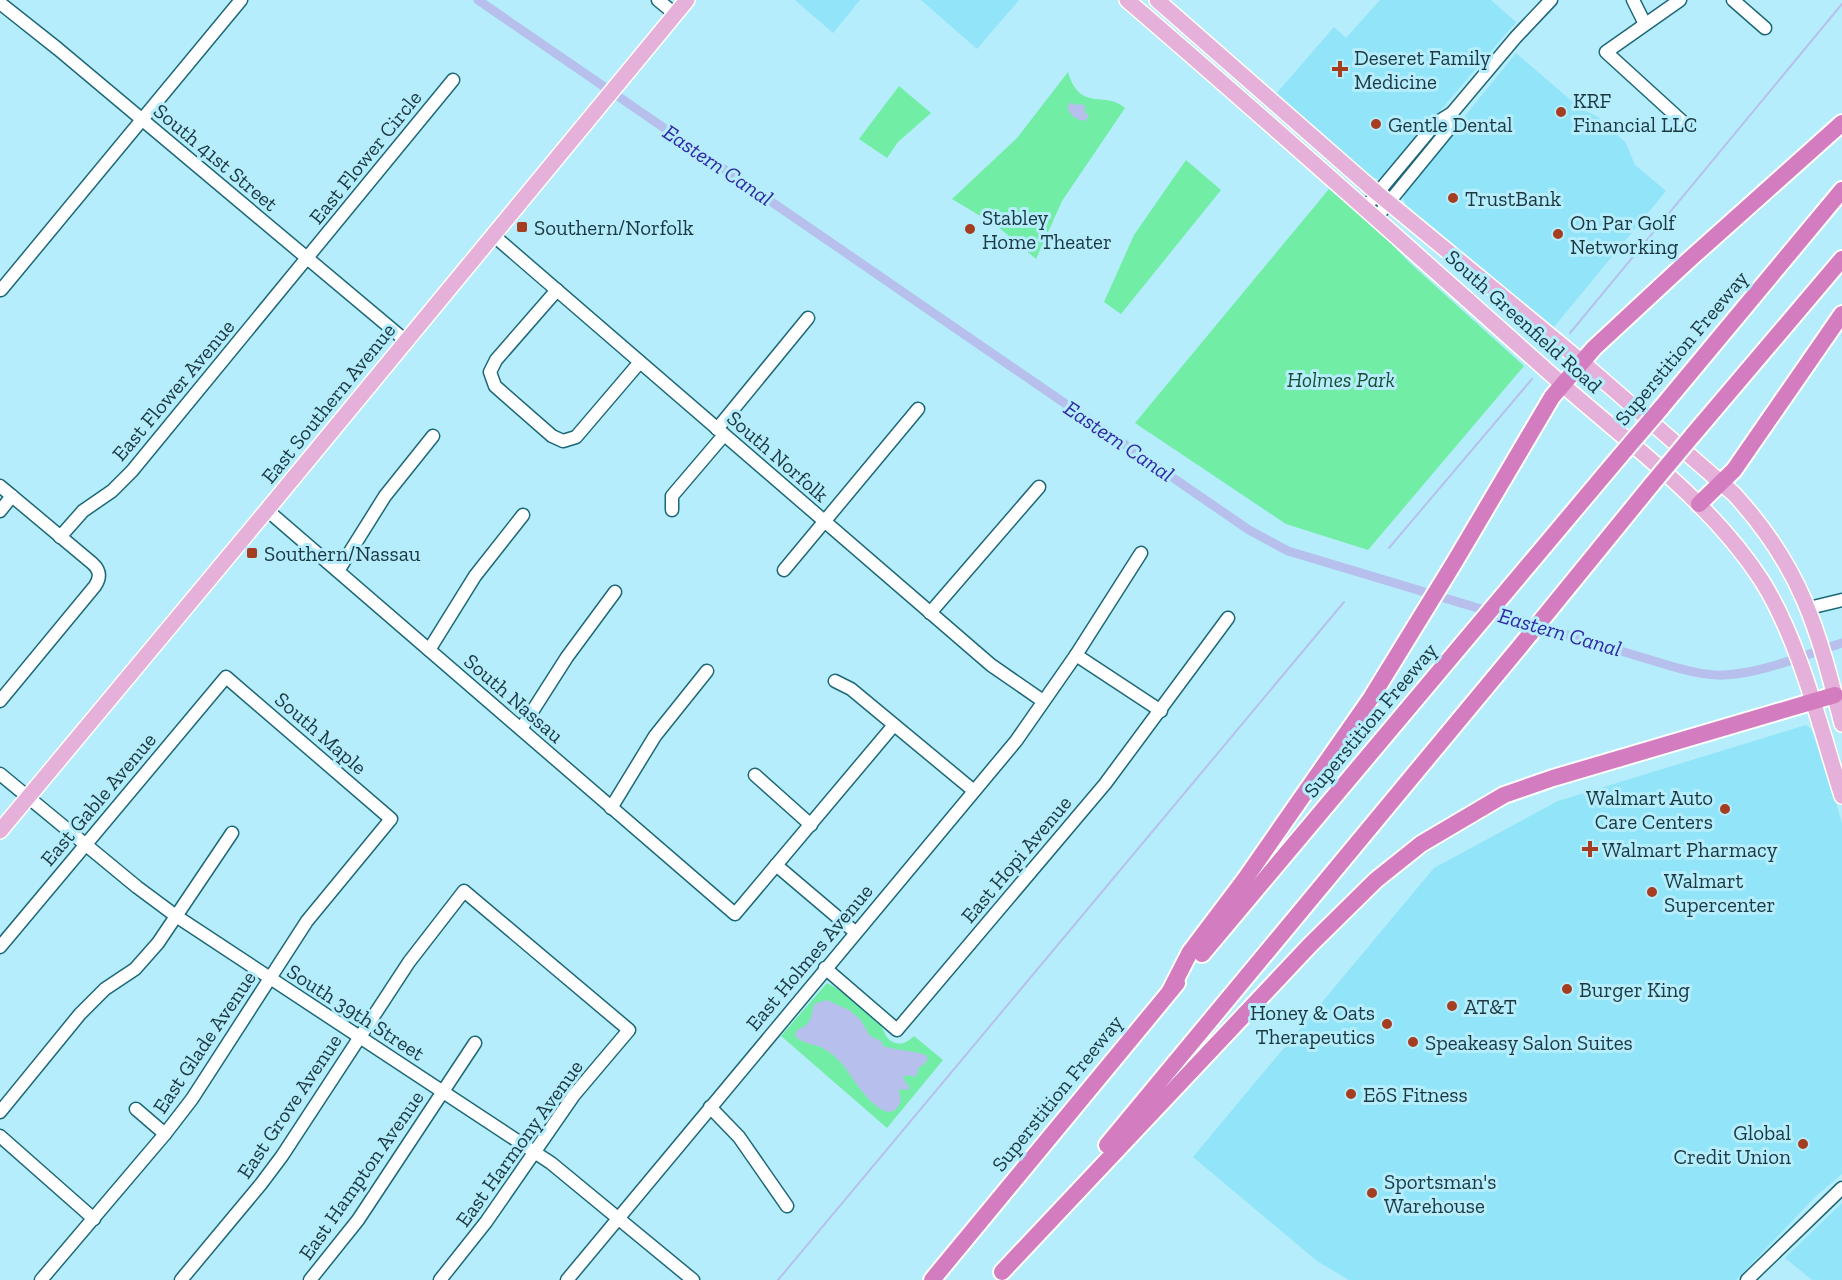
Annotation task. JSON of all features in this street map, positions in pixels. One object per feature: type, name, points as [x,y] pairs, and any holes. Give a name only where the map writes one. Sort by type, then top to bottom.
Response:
[{"type":"highway","points":[[1170,991],[1190,952],[1306,793],[1371,698],[1562,384],[1691,258],[1842,123]]},
{"type":"highway","name":"Superstition Freeway","points":[[932,1280],[1170,991],[1466,642],[1842,190]]},
{"type":"highway","points":[[998,1276],[1652,484],[1842,259]]},
{"type":"highway","points":[[1699,504],[1734,470],[1842,314]]},
{"type":"highway","points":[[1026,1244],[1310,945],[1376,880],[1420,844],[1504,795],[1553,778],[1835,695]]},
{"type":"main road","name":"East Southern Avenue","points":[[0,831],[687,0]]},
{"type":"main road","name":"South Greenfield Road","points":[[1127,0],[1699,504],[1723,530],[1750,564],[1776,607],[1791,638],[1842,796]]},
{"type":"main road","name":"South Greenfield Road","points":[[1156,0],[1383,198],[1582,362],[1722,482],[1752,513],[1780,551],[1809,608],[1826,660],[1842,724]]},
{"type":"street","points":[[2,290],[241,0]]},
{"type":"street","points":[[658,0],[675,14]]},
{"type":"street","points":[[1371,213],[1448,130],[1452,113],[1516,37],[1551,0]]},
{"type":"street","points":[[1633,0],[1645,24]]},
{"type":"street","points":[[1680,0],[1606,52],[1685,124]]},
{"type":"street","points":[[1733,0],[1765,28]]},
{"type":"street","name":"South 41st Street","points":[[0,3],[406,341]]},
{"type":"street","name":"East Flower Circle","points":[[306,259],[453,80]]},
{"type":"street","name":"South Norfolk","points":[[493,236],[930,613],[991,664],[1043,700]]},
{"type":"street","name":"East Flower Avenue","points":[[60,537],[83,512],[112,491],[132,471],[306,259]]},
{"type":"street","points":[[556,290],[496,360],[490,372],[495,386],[552,436],[564,441],[576,436],[640,362]]},
{"type":"street","points":[[672,510],[672,496],[808,318]]},
{"type":"street","points":[[784,570],[918,409]]},
{"type":"street","points":[[338,571],[386,496],[433,436]]},
{"type":"street","points":[[0,486],[92,563],[99,573],[95,586],[0,700]]},
{"type":"street","points":[[930,613],[1040,487]]},
{"type":"street","points":[[0,511],[12,496]]},
{"type":"street","name":"South Nassau","points":[[267,510],[735,914],[776,865]]},
{"type":"street","points":[[429,650],[475,576],[522,515]]},
{"type":"street","name":"East Holmes Avenue","points":[[567,1280],[1016,741],[1076,655],[1141,553]]},
{"type":"street","points":[[520,729],[567,657],[615,592]]},
{"type":"street","points":[[1809,608],[1842,600]]},
{"type":"street","name":"East Hopi Avenue","points":[[825,968],[897,1030],[1105,784],[1228,618]]},
{"type":"street","points":[[1076,655],[1161,711]]},
{"type":"street","points":[[611,808],[655,736],[706,671]]},
{"type":"street","name":"South Maple","points":[[226,677],[391,819]]},
{"type":"street","name":"East Gable Avenue","points":[[0,947],[226,677]]},
{"type":"street","points":[[835,681],[851,689],[974,790]]},
{"type":"street","points":[[855,932],[776,865],[894,725]]},
{"type":"street","name":"South 39th Street","points":[[0,774],[176,916],[536,1152],[693,1280]]},
{"type":"street","points":[[755,775],[811,825]]},
{"type":"street","name":"East Glade Avenue","points":[[41,1280],[192,1099],[321,902],[391,819]]},
{"type":"street","points":[[0,1112],[80,1014],[105,989],[135,969],[158,943],[232,833]]},
{"type":"street","name":"East Harmony Avenue","points":[[440,1280],[470,1245],[574,1095],[629,1029],[464,891]]},
{"type":"street","name":"East Grove Avenue","points":[[181,1280],[282,1156],[409,962],[464,891]]},
{"type":"street","name":"East Hampton Avenue","points":[[310,1280],[358,1220],[475,1043]]},
{"type":"street","points":[[710,1107],[739,1137],[787,1206]]},
{"type":"street","points":[[136,1109],[165,1134]]},
{"type":"street","points":[[0,1136],[94,1219]]},
{"type":"street","points":[[1747,1280],[1842,1188]]},
{"type":"shaded area","points":[[795,0],[860,0],[833,33]]},
{"type":"shaded area","points":[[921,0],[1019,0],[977,49]]},
{"type":"shaded area","points":[[1380,0],[1491,0],[1516,22],[1385,175],[1378,179],[1370,176],[1276,94],[1334,27],[1346,38]]},
{"type":"shaded area","points":[[1516,53],[1580,108],[1598,117],[1626,143],[1635,165],[1666,191],[1554,327],[1406,205],[1403,199],[1405,190]]},
{"type":"shaded area","points":[[1071,102],[1085,106],[1085,112],[1089,116],[1085,121],[1076,118],[1070,112],[1067,107]]},
{"type":"shaded area","points":[[1806,725],[1813,733],[1829,776],[1842,824],[1842,1174],[1816,1196],[1736,1280],[1349,1280],[1317,1261],[1193,1157],[1434,868],[1558,801]]},
{"type":"shaded area","points":[[827,1000],[849,1010],[860,1019],[870,1036],[881,1041],[883,1046],[926,1055],[928,1059],[924,1065],[919,1067],[916,1077],[906,1075],[903,1078],[910,1088],[900,1089],[900,1103],[893,1111],[886,1111],[870,1100],[842,1064],[825,1049],[795,1036],[796,1031],[810,1020],[814,1004]]},
{"type":"shaded area","points":[[1842,1203],[1842,1280],[1812,1280],[1785,1258]]},
{"type":"green space","points":[[1068,72],[1073,85],[1086,97],[1117,103],[1125,108],[1062,201],[1036,259],[997,226],[952,199],[1017,138]]},
{"type":"green space","points":[[899,86],[931,113],[898,142],[887,158],[859,139]]},
{"type":"green space","points":[[1186,160],[1221,190],[1121,314],[1104,302],[1134,235]]},
{"type":"green space","name":"Holmes Park","points":[[1329,189],[1381,233],[1410,263],[1524,366],[1368,550],[1286,524],[1135,423]]},
{"type":"green space","points":[[827,983],[847,996],[879,1024],[890,1041],[907,1042],[914,1036],[943,1060],[887,1128],[781,1036]]},
{"type":"waterway","name":"Eastern Canal","points":[[478,0],[1249,530],[1288,551],[1674,667],[1705,674],[1724,675],[1754,671],[1842,643]]},
{"type":"waterway","points":[[1570,333],[1842,4]]},
{"type":"waterway","points":[[1389,548],[1532,379]]},
{"type":"waterway","points":[[778,1280],[1344,602]]},
{"type":"place","name":"Deseret Family Medicine","points":[[1340,69]]},
{"type":"place","name":"KRF Financial LLC","points":[[1561,112]]},
{"type":"place","name":"Gentle Dental","points":[[1376,124]]},
{"type":"place","name":"TrustBank","points":[[1453,198]]},
{"type":"place","name":"Southern/Norfolk","points":[[522,227]]},
{"type":"place","name":"Stabley Home Theater","points":[[970,229]]},
{"type":"place","name":"On Par Golf Networking","points":[[1558,234]]},
{"type":"place","name":"Southern/Nassau","points":[[252,553]]},
{"type":"place","name":"Walmart Auto Care Centers","points":[[1725,809]]},
{"type":"place","name":"Walmart Pharmacy","points":[[1590,849]]},
{"type":"place","name":"Walmart Supercenter","points":[[1652,892]]},
{"type":"place","name":"Burger King","points":[[1567,989]]},
{"type":"place","name":"AT&T","points":[[1452,1006]]},
{"type":"place","name":"Honey & Oats Therapeutics","points":[[1387,1024]]},
{"type":"place","name":"Speakeasy Salon Suites","points":[[1413,1042]]},
{"type":"place","name":"EōS Fitness","points":[[1351,1094]]},
{"type":"place","name":"Global Credit Union","points":[[1803,1144]]},
{"type":"place","name":"Sportsman's Warehouse","points":[[1372,1193]]}]
